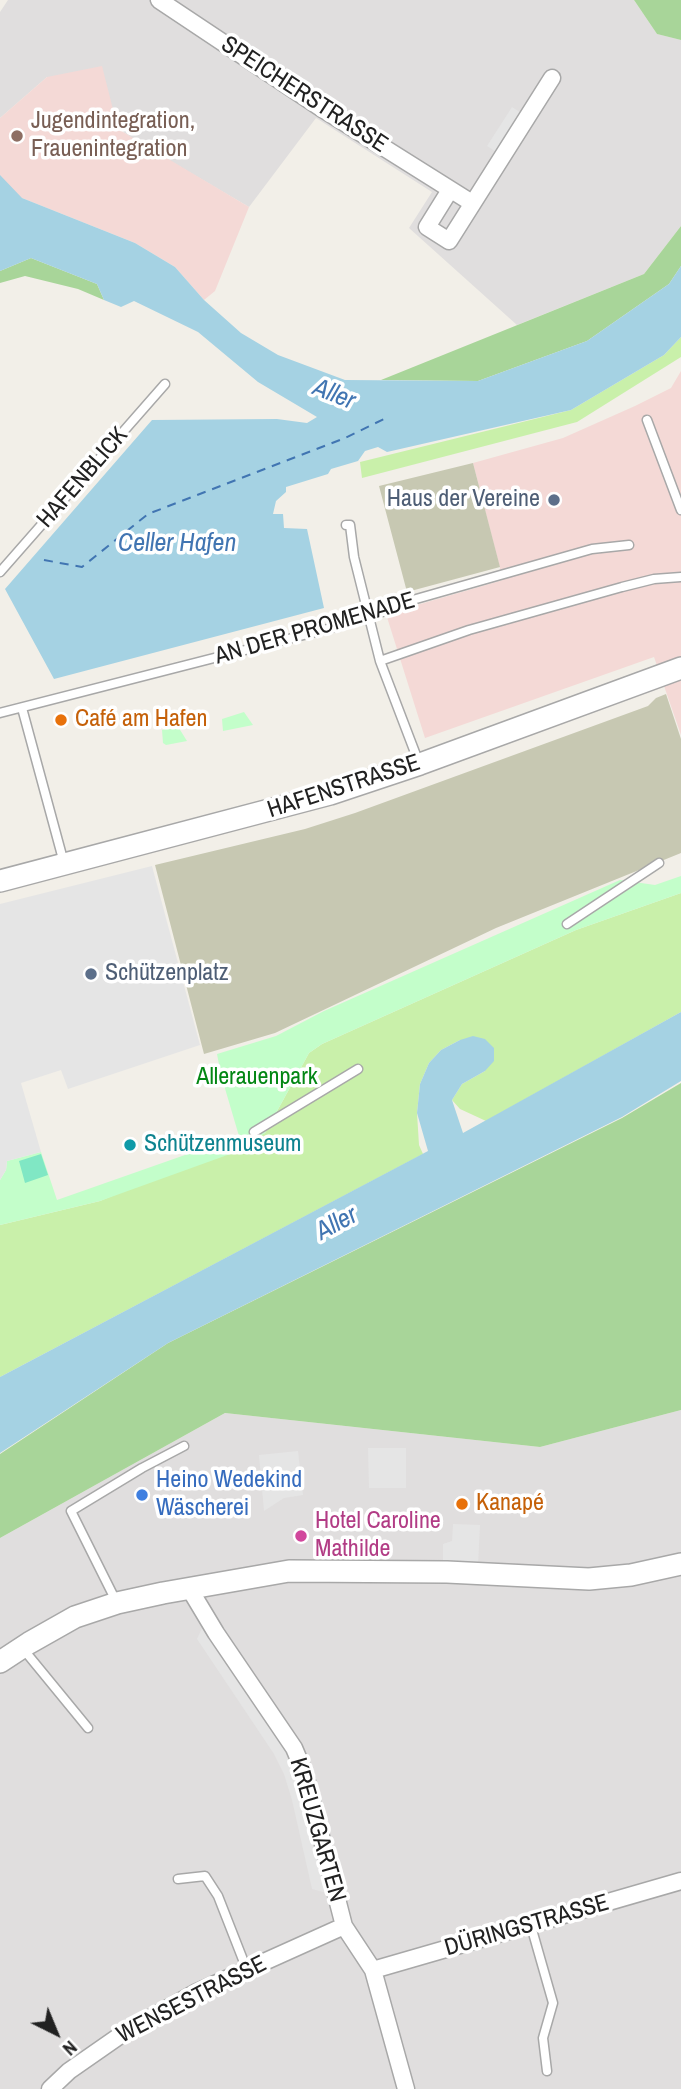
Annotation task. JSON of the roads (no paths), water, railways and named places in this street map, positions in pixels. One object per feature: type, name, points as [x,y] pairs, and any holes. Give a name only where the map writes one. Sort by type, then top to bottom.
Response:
[{"type":"street","name":"SPEICHERSTRASSE","points":[[159,0],[324,110],[472,203]]},
{"type":"street","points":[[450,190],[427,227],[449,240],[552,78]]},
{"type":"street","name":"HAFENSTRASSE","points":[[0,881],[269,811],[420,764],[681,668]]},
{"type":"street","points":[[0,1662],[75,1617],[117,1604],[189,1588],[289,1571],[447,1572],[589,1579],[631,1575],[681,1564]]},
{"type":"street","name":"KREUZGARTEN","points":[[189,1588],[216,1633],[294,1748],[304,1773],[344,1926],[373,1970],[406,2089]]},
{"type":"street","name":"DÜRINGSTRASSE","points":[[373,1970],[681,1881]]},
{"type":"street","name":"WENSESTRASSE","points":[[50,2089],[69,2071],[125,2032],[195,1993],[344,1926]]},
{"type":"lane","name":"HAFENBLICK","points":[[0,572],[165,384]]},
{"type":"lane","points":[[647,420],[681,510]]},
{"type":"lane","points":[[346,525],[350,525],[354,557],[380,661],[420,764]]},
{"type":"lane","name":"AN DER PROMENADE","points":[[0,713],[370,618],[395,605],[592,549],[629,545]]},
{"type":"lane","points":[[380,661],[469,630],[622,587],[654,579],[681,577]]},
{"type":"lane","points":[[22,708],[64,865]]},
{"type":"lane","points":[[567,924],[659,863]]},
{"type":"lane","points":[[254,1132],[358,1069]]},
{"type":"lane","points":[[117,1604],[71,1511],[184,1446]]},
{"type":"lane","points":[[22,1647],[88,1728]]},
{"type":"lane","points":[[178,1880],[205,1876],[218,1896],[247,1970]]},
{"type":"lane","points":[[531,1926],[553,2003],[543,2038],[547,2071]]},
{"type":"water","points":[[0,175],[22,198],[135,243],[175,267],[204,300],[241,333],[278,355],[345,380],[478,381],[587,341],[669,284],[681,266],[681,337],[664,355],[571,410],[387,452],[378,447],[365,451],[358,461],[286,487],[286,492],[276,501],[273,514],[283,514],[284,528],[307,529],[324,608],[54,679],[5,589],[152,420],[277,419],[307,423],[317,417],[258,382],[198,332],[134,301],[121,307],[104,300],[97,284],[31,258],[0,271]]},
{"type":"water","name":"Aller","points":[[681,1012],[681,1081],[622,1117],[168,1343],[0,1453],[0,1377],[428,1151],[417,1113],[420,1084],[429,1063],[441,1050],[473,1036],[485,1039],[494,1048],[494,1061],[485,1071],[462,1084],[452,1100],[463,1133]]},
{"type":"place","name":"Jugendintegration, Frauenintegration","points":[[17,136]]},
{"type":"place","name":"Haus der Vereine","points":[[554,500]]},
{"type":"place","name":"Café am Hafen","points":[[61,720]]},
{"type":"place","name":"Schützenplatz","points":[[91,974]]},
{"type":"place","name":"Schützenmuseum","points":[[130,1145]]},
{"type":"place","name":"Heino Wedekind Wäscherei","points":[[142,1495]]},
{"type":"place","name":"Kanapé","points":[[462,1504]]},
{"type":"place","name":"Hotel Caroline Mathilde","points":[[301,1536]]},
{"type":"water label","name":"Celler Hafen","points":[[177,544]]},
{"type":"park label","name":"Allerauenpark","points":[[257,1078]]}]
